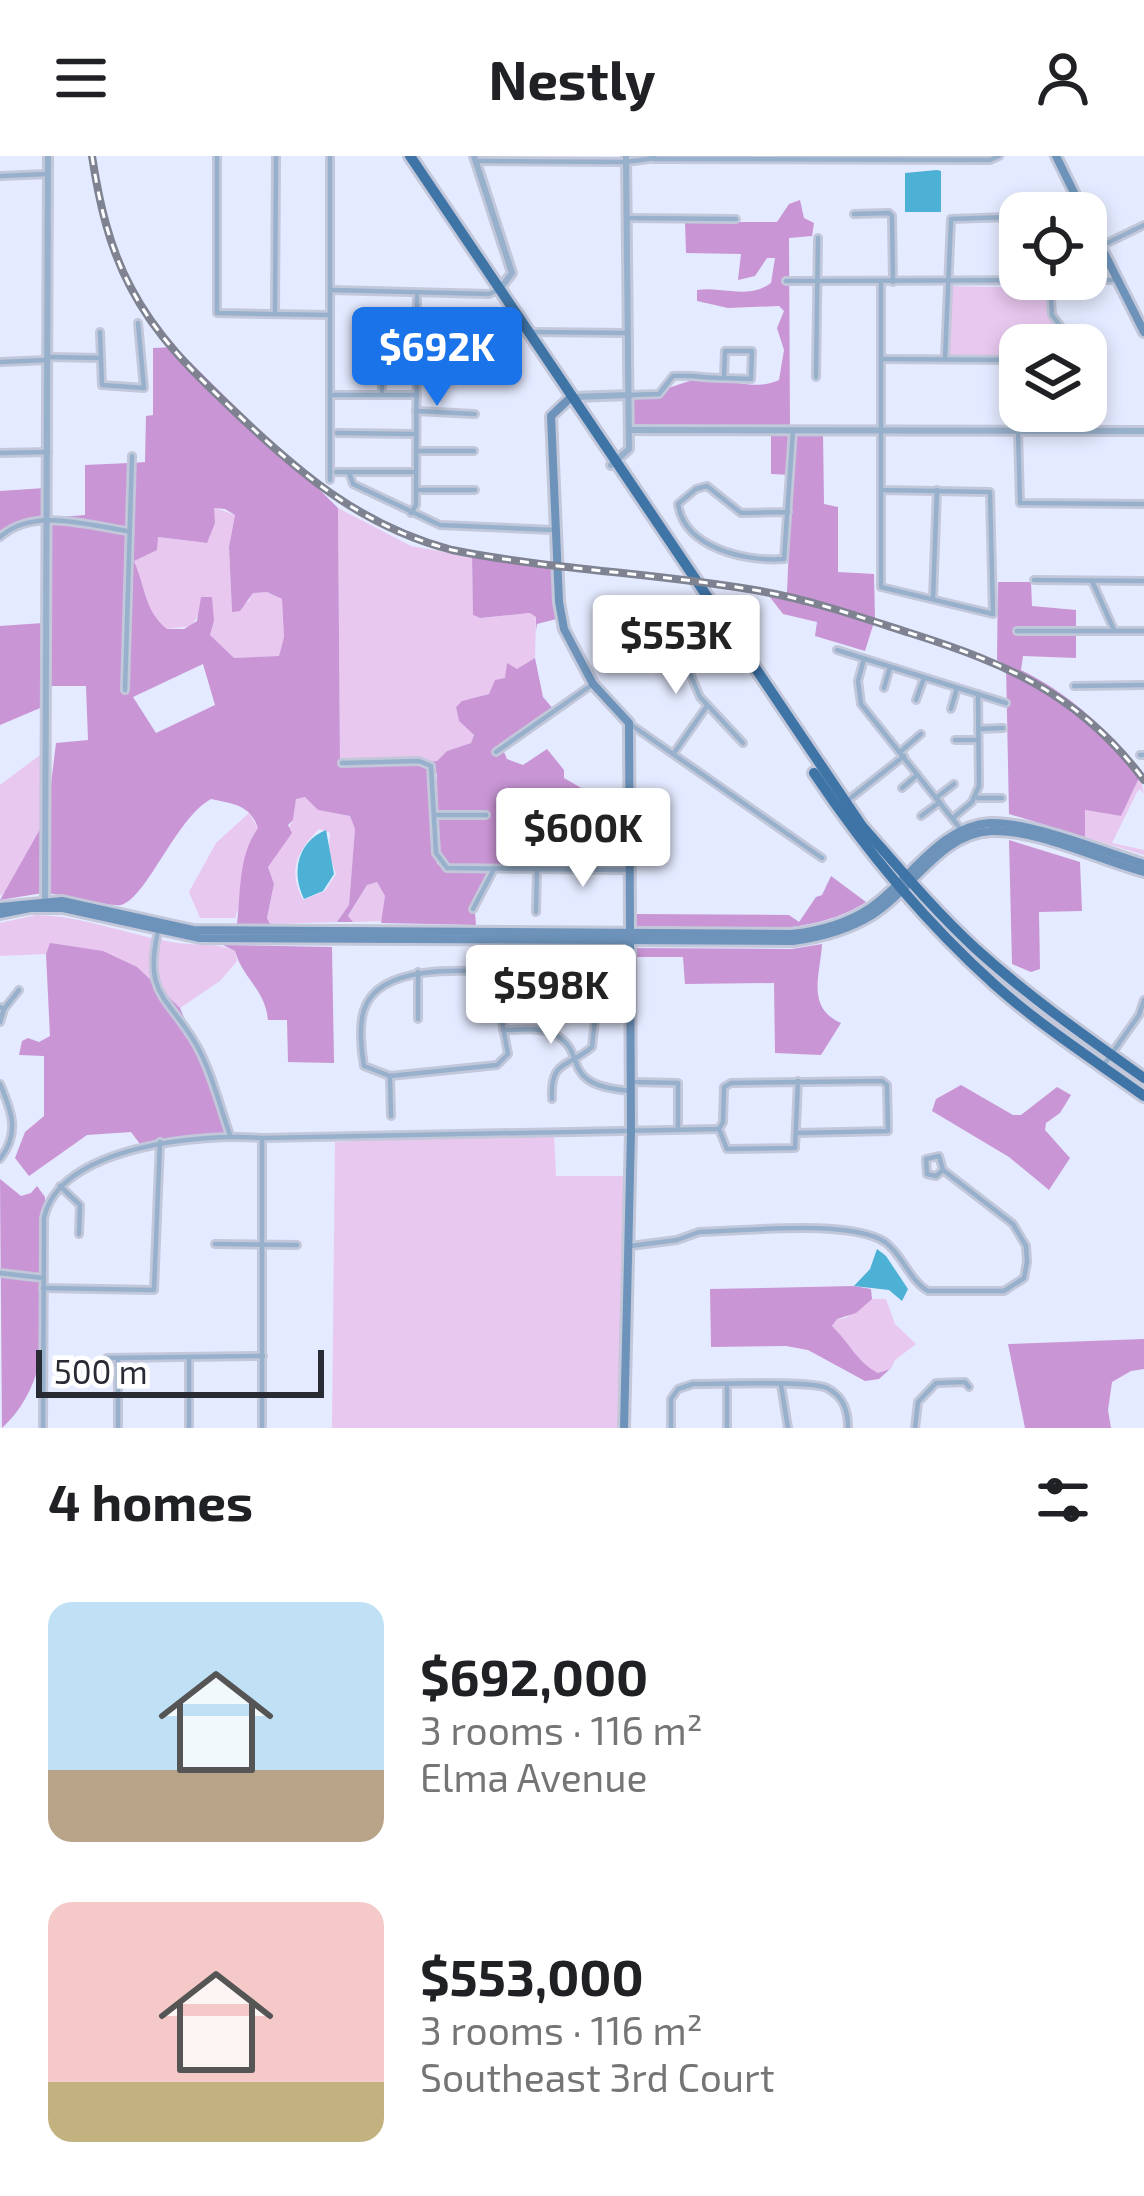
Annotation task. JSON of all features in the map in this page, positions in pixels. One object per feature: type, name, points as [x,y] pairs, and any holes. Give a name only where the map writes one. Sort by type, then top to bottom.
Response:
[{"type":"highway","points":[[410,156],[841,805],[989,979],[1144,1096]]},
{"type":"highway","points":[[904,884],[1027,992],[1144,1078]]},
{"type":"highway","points":[[989,979],[1000,976],[1027,992]]},
{"type":"main road","points":[[1056,156],[1074,192]]},
{"type":"main road","points":[[1107,258],[1142,325]]},
{"type":"main road","points":[[570,398],[551,416],[565,629],[593,684],[629,723],[631,1132],[624,1428]]},
{"type":"main road","points":[[0,911],[45,904],[200,938],[814,938],[874,914],[964,833],[1009,832],[1144,868]]},
{"type":"street","points":[[45,904],[48,156]]},
{"type":"street","points":[[217,156],[218,313],[330,315]]},
{"type":"street","points":[[274,314],[276,156]]},
{"type":"street","points":[[330,156],[330,480]]},
{"type":"street","points":[[331,290],[489,294],[499,290],[512,273],[475,158],[999,156]]},
{"type":"street","points":[[614,464],[627,454],[629,430],[626,159]]},
{"type":"street","points":[[0,176],[49,174]]},
{"type":"street","points":[[854,214],[892,216],[893,282]]},
{"type":"street","points":[[945,359],[954,216],[999,217]]},
{"type":"street","points":[[627,218],[736,219]]},
{"type":"street","points":[[1107,243],[1144,225]]},
{"type":"street","points":[[816,377],[818,238]]},
{"type":"street","points":[[1107,280],[1118,280]]},
{"type":"street","points":[[786,281],[999,283]]},
{"type":"street","points":[[881,282],[881,587],[993,614],[990,492],[882,490]]},
{"type":"street","points":[[411,513],[416,490],[417,292]]},
{"type":"street","points":[[100,332],[102,385],[144,388],[138,323]]},
{"type":"street","points":[[526,332],[628,333]]},
{"type":"street","points":[[382,394],[385,339],[476,336]]},
{"type":"street","points":[[570,398],[659,394],[673,376],[724,378],[752,378],[752,351],[725,352],[724,378]]},
{"type":"street","points":[[0,362],[101,358]]},
{"type":"street","points":[[881,359],[999,360]]},
{"type":"street","points":[[418,374],[475,374]]},
{"type":"street","points":[[334,395],[417,395]]},
{"type":"street","points":[[416,411],[475,413]]},
{"type":"street","points":[[629,430],[999,431]]},
{"type":"street","points":[[788,512],[741,513],[707,486],[678,504],[691,530],[712,547],[736,556],[784,559],[788,512],[793,430]]},
{"type":"street","points":[[1107,431],[1144,431]]},
{"type":"street","points":[[1018,432],[1020,503],[1144,504]]},
{"type":"street","points":[[337,433],[416,434]]},
{"type":"street","points":[[416,451],[474,451]]},
{"type":"street","points":[[0,453],[48,452]]},
{"type":"street","points":[[125,690],[132,456]]},
{"type":"street","points":[[336,472],[415,472]]},
{"type":"street","points":[[349,472],[353,484],[432,523],[557,530]]},
{"type":"street","points":[[416,490],[475,490]]},
{"type":"street","points":[[932,600],[937,573],[937,490]]},
{"type":"street","points":[[0,537],[22,523],[47,521],[128,531]]},
{"type":"street","points":[[1034,580],[1144,580]]},
{"type":"street","points":[[1092,581],[1114,631]]},
{"type":"street","points":[[666,616],[693,684],[707,706],[743,742]]},
{"type":"street","points":[[1017,631],[1144,631]]},
{"type":"street","points":[[836,650],[1006,703]]},
{"type":"street","points":[[864,659],[858,681],[861,704],[964,833]]},
{"type":"street","points":[[884,688],[890,667]]},
{"type":"street","points":[[916,700],[924,678]]},
{"type":"street","points":[[496,752],[593,684]]},
{"type":"street","points":[[1074,686],[1144,685]]},
{"type":"street","points":[[951,709],[957,688]]},
{"type":"street","points":[[953,818],[975,798],[979,786],[978,694]]},
{"type":"street","points":[[674,753],[707,706]]},
{"type":"street","points":[[629,723],[822,858]]},
{"type":"street","points":[[978,729],[1003,728]]},
{"type":"street","points":[[841,805],[922,734]]},
{"type":"street","points":[[955,740],[978,740]]},
{"type":"street","points":[[342,763],[419,761],[433,768],[440,863],[452,869],[630,870]]},
{"type":"street","points":[[902,788],[918,775]]},
{"type":"street","points":[[921,816],[955,784]]},
{"type":"street","points":[[975,798],[1002,798]]},
{"type":"street","points":[[435,815],[486,815]]},
{"type":"street","points":[[473,909],[494,869]]},
{"type":"street","points":[[536,912],[537,869]]},
{"type":"street","points":[[159,928],[153,973],[158,994],[196,1045],[230,1136]]},
{"type":"street","points":[[506,975],[500,1011],[508,1054],[497,1065],[390,1076],[364,1066],[364,1011],[374,994],[404,975],[418,972],[545,975]]},
{"type":"street","points":[[418,972],[418,1019]]},
{"type":"street","points":[[0,1022],[2,1008],[19,990]]},
{"type":"street","points":[[1102,1067],[1139,1015],[1144,1000]]},
{"type":"street","points":[[552,1099],[553,1075],[592,1047],[596,1002]]},
{"type":"street","points":[[503,1030],[550,1033],[568,1048],[578,1072],[590,1084],[678,1083],[678,1130]]},
{"type":"street","points":[[390,1076],[391,1116]]},
{"type":"street","points":[[719,1129],[724,1087],[731,1083],[882,1081],[887,1085],[888,1131],[797,1133]]},
{"type":"street","points":[[719,1129],[728,1149],[795,1148],[799,1082]]},
{"type":"street","points":[[0,1084],[11,1109],[10,1146],[0,1159]]},
{"type":"street","points":[[44,1428],[44,1218],[49,1199],[60,1186],[94,1167],[160,1142],[230,1136],[719,1129]]},
{"type":"street","points":[[262,1138],[262,1428]]},
{"type":"street","points":[[43,1288],[154,1289],[160,1142]]},
{"type":"street","points":[[630,1246],[699,1232],[858,1231],[891,1246],[928,1291],[1004,1291],[1018,1284],[1026,1269],[1026,1246],[1013,1224],[944,1170]]},
{"type":"street","points":[[60,1186],[80,1205],[79,1234]]},
{"type":"street","points":[[215,1244],[297,1245]]},
{"type":"street","points":[[0,1273],[43,1278]]},
{"type":"street","points":[[189,1357],[189,1428]]},
{"type":"street","points":[[107,1358],[262,1357]]},
{"type":"street","points":[[118,1358],[118,1428]]},
{"type":"street","points":[[915,1428],[918,1402],[936,1383],[965,1382],[970,1388]]},
{"type":"street","points":[[671,1428],[671,1400],[678,1388],[812,1383],[826,1388],[846,1408],[848,1428]]},
{"type":"street","points":[[727,1384],[727,1428]]},
{"type":"street","points":[[782,1385],[788,1428]]},
{"type":"shaded area","points":[[800,200],[804,218],[814,223],[812,236],[789,238],[790,428],[631,425],[631,400],[687,382],[706,379],[757,385],[779,380],[784,350],[777,328],[784,311],[779,306],[728,308],[697,301],[697,290],[762,288],[771,283],[775,258],[767,258],[755,276],[738,280],[741,254],[686,253],[685,222],[777,222],[789,204]]},
{"type":"shaded area","points":[[944,286],[999,287],[999,300],[1048,300],[1048,310],[1058,324],[999,324],[999,358],[944,359]]},
{"type":"shaded area","points":[[175,347],[338,508],[340,765],[437,761],[447,751],[471,743],[474,735],[459,721],[456,707],[489,694],[495,680],[505,678],[507,663],[517,669],[535,658],[543,697],[554,710],[501,745],[507,759],[523,765],[547,749],[564,770],[564,778],[583,789],[586,808],[578,816],[577,842],[514,843],[515,867],[448,866],[438,856],[437,775],[431,767],[437,864],[452,871],[490,871],[471,909],[474,911],[487,886],[475,913],[476,925],[381,923],[385,896],[377,882],[367,885],[348,916],[353,922],[337,922],[349,905],[355,829],[350,816],[318,810],[305,797],[296,799],[288,825],[292,833],[268,867],[274,884],[270,924],[237,924],[244,862],[258,828],[255,820],[239,806],[211,799],[186,823],[141,888],[121,905],[47,893],[47,817],[56,743],[88,740],[86,686],[49,686],[49,523],[125,533],[126,692],[133,463],[145,462],[146,416],[153,415],[153,348]],"holes":[[[214,508],[235,515],[229,547],[232,612],[240,611],[253,593],[267,592],[282,599],[284,637],[279,656],[234,658],[210,635],[212,597],[201,597],[197,621],[184,629],[167,629],[150,606],[134,561],[157,550],[158,537],[207,543],[215,523]],[[203,664],[215,705],[156,733],[133,697]]]},
{"type":"shaded area","points":[[771,433],[823,433],[824,504],[838,507],[838,572],[874,574],[875,619],[865,651],[815,636],[817,622],[783,614],[769,596],[787,593],[792,475],[771,474]]},
{"type":"shaded area","points":[[129,463],[126,528],[49,518],[85,515],[85,465]]},
{"type":"shaded area","points":[[45,488],[45,519],[17,522],[0,535],[0,491]]},
{"type":"shaded area","points":[[213,507],[235,515],[229,548],[232,611],[249,601],[252,593],[267,592],[282,599],[284,637],[279,656],[233,658],[210,635],[214,621],[200,613],[191,626],[167,629],[150,606],[134,561],[158,537],[206,543]]},
{"type":"shaded area","points":[[338,508],[411,546],[472,557],[473,615],[536,616],[535,658],[489,694],[456,707],[459,721],[474,735],[471,743],[447,751],[437,761],[340,765]]},
{"type":"shaded area","points":[[472,556],[556,564],[560,618],[537,624],[536,630],[536,617],[530,613],[473,615]]},
{"type":"shaded area","points":[[45,576],[45,706],[0,725],[0,626],[43,623]]},
{"type":"shaded area","points":[[998,582],[1031,582],[1032,606],[1076,610],[1076,658],[1023,656],[1021,670],[1088,715],[1140,776],[1121,816],[1085,810],[1085,837],[1009,814],[1006,665],[997,660]]},
{"type":"shaded area","points":[[44,752],[43,824],[10,887],[0,896],[0,785]]},
{"type":"shaded area","points":[[1140,776],[1144,794],[1140,789],[1137,792],[1112,843],[1144,850],[1144,855],[1085,837],[1084,810],[1121,816]]},
{"type":"shaded area","points":[[306,797],[318,810],[350,816],[355,829],[349,906],[337,922],[270,924],[267,919],[274,884],[268,867],[293,820],[296,798]],"holes":[[[319,829],[330,833],[329,853],[336,874],[325,891],[303,900],[295,871],[300,854]]]},
{"type":"shaded area","points":[[249,813],[258,828],[248,850],[235,918],[200,918],[189,892],[216,843]]},
{"type":"shaded area","points":[[43,824],[43,893],[0,900]]},
{"type":"shaded area","points":[[1009,840],[1080,862],[1082,911],[1039,912],[1040,969],[1031,972],[1012,964]]},
{"type":"shaded area","points":[[831,876],[866,902],[841,915],[784,928],[632,926],[632,914],[789,915],[799,922]]},
{"type":"shaded area","points":[[377,882],[385,896],[383,921],[353,922],[348,917],[367,885]]},
{"type":"shaded area","points":[[36,915],[178,943],[221,946],[235,951],[237,961],[220,981],[180,1008],[51,943],[46,954],[0,956],[0,923]]},
{"type":"shaded area","points":[[50,943],[103,951],[137,967],[180,1008],[235,1138],[140,1144],[131,1132],[87,1135],[29,1176],[15,1158],[25,1132],[44,1116],[44,1056],[19,1055],[22,1041],[39,1042],[50,1036],[46,954]]},
{"type":"shaded area","points":[[822,944],[819,1000],[841,1023],[821,1055],[775,1053],[774,983],[685,984],[683,957],[635,957],[634,948],[792,949]]},
{"type":"shaded area","points":[[223,945],[332,947],[334,1063],[288,1062],[287,1020],[268,1020],[263,1000],[235,951]]},
{"type":"shaded area","points":[[961,1085],[1013,1115],[1021,1115],[1057,1087],[1071,1095],[1060,1113],[1046,1123],[1045,1130],[1070,1158],[1049,1190],[1009,1157],[932,1111],[936,1099]]},
{"type":"shaded area","points":[[554,1132],[556,1176],[629,1176],[622,1428],[332,1428],[335,1142]]},
{"type":"shaded area","points":[[0,1179],[21,1196],[37,1186],[45,1197],[47,1289],[42,1351],[34,1379],[2,1428]]},
{"type":"shaded area","points":[[710,1289],[871,1289],[872,1299],[832,1326],[871,1368],[878,1373],[890,1369],[879,1379],[865,1381],[808,1350],[711,1347]]},
{"type":"shaded area","points":[[872,1299],[886,1299],[895,1324],[916,1344],[891,1369],[878,1373],[832,1326]]},
{"type":"shaded area","points":[[1144,1339],[1144,1369],[1112,1382],[1111,1428],[1025,1428],[1008,1344]]},
{"type":"water","points":[[941,171],[941,212],[905,212],[905,173]]},
{"type":"water","points":[[326,830],[334,874],[323,891],[304,899],[299,859],[308,842]]},
{"type":"water","points":[[877,1249],[908,1289],[902,1301],[889,1290],[854,1286],[870,1269]]},
{"type":"railway","points":[[92,156],[117,257],[163,337],[281,454],[359,511],[452,550],[760,591],[835,609],[946,645],[1010,671],[1068,704],[1144,780]]}]
